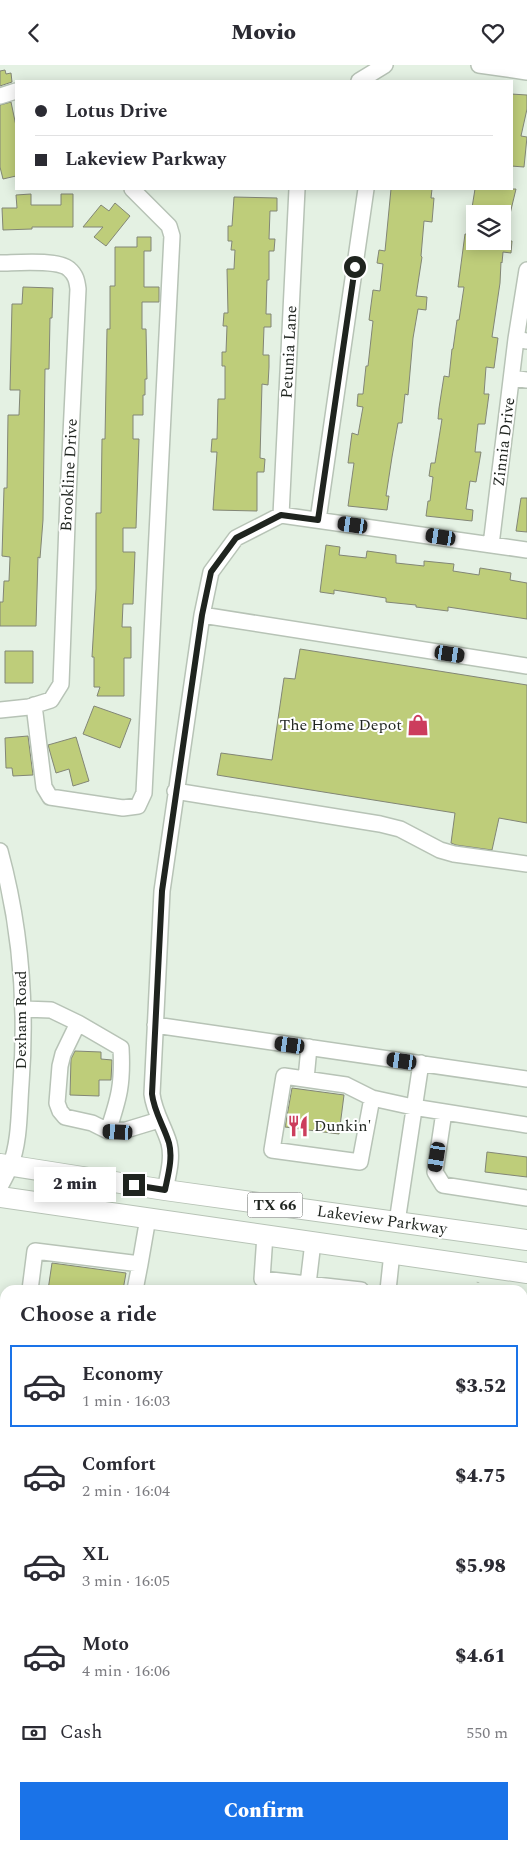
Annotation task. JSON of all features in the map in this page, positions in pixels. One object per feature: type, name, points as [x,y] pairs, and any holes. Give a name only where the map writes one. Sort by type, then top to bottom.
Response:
[{"type":"main road","name":"Lakeview Parkway","points":[[6,1165],[165,1190],[527,1240]]},
{"type":"main road","name":"Lakeview Parkway","points":[[0,1197],[527,1273]]},
{"type":"main road","points":[[392,1253],[397,1223]]},
{"type":"street","points":[[361,80],[384,65]]},
{"type":"street","points":[[382,80],[384,65]]},
{"type":"street","points":[[479,65],[527,72]]},
{"type":"street","points":[[0,96],[15,91]]},
{"type":"street","points":[[34,705],[44,787],[50,797],[123,808],[138,806],[144,793],[172,236],[169,226],[133,190]]},
{"type":"street","name":"Petunia Lane","points":[[281,515],[297,190]]},
{"type":"street","points":[[318,520],[366,190]]},
{"type":"street","name":"Brookline Drive","points":[[0,263],[48,262],[68,267],[76,277],[78,289],[61,684],[52,700],[34,705],[0,710]]},
{"type":"street","name":"Zinnia Drive","points":[[491,545],[512,378],[522,340],[527,270]]},
{"type":"street","points":[[512,378],[527,381]]},
{"type":"street","points":[[165,1190],[170,1162],[170,1145],[153,1103],[152,1094],[162,891],[202,615],[211,572],[236,538],[281,515],[527,550]]},
{"type":"street","points":[[202,615],[527,666]]},
{"type":"street","points":[[176,791],[380,824],[400,829],[440,850],[454,854],[527,863]]},
{"type":"street","name":"Dexham Road","points":[[0,851],[14,912],[22,969],[24,1009],[24,1043],[16,1144],[6,1165],[0,1187]]},
{"type":"street","points":[[24,1009],[51,1010],[78,1023],[121,1049],[122,1073],[120,1095],[108,1131]]},
{"type":"street","points":[[78,1023],[61,1060],[57,1103],[65,1117],[92,1123],[108,1131],[126,1130],[159,1120]]},
{"type":"street","points":[[155,1025],[527,1079]]},
{"type":"street","points":[[306,1079],[309,1047]]},
{"type":"street","points":[[397,1223],[421,1063]]},
{"type":"street","points":[[372,1098],[360,1162],[272,1150],[284,1076],[346,1085],[372,1098],[413,1107],[527,1125]]},
{"type":"street","points":[[444,1112],[435,1172],[443,1185],[527,1199]]},
{"type":"street","points":[[136,1285],[148,1219]]},
{"type":"street","points":[[265,1235],[262,1279],[317,1285]]},
{"type":"street","points":[[308,1284],[313,1242]]},
{"type":"street","points":[[31,1285],[35,1251],[140,1264]]},
{"type":"street","points":[[389,1285],[392,1253]]},
{"type":"building","points":[[5,70],[6,74],[11,73],[12,82],[0,86],[0,71]]},
{"type":"building","points":[[513,94],[527,95],[527,109],[521,136],[527,137],[524,167],[513,166]]},
{"type":"building","points":[[11,102],[15,121],[15,176],[3,179],[0,167],[0,105]]},
{"type":"building","points":[[516,189],[511,210],[511,205],[472,205],[475,190]]},
{"type":"building","points":[[391,190],[432,190],[431,198],[434,198],[432,222],[424,221],[422,257],[416,296],[427,297],[426,310],[418,309],[413,338],[408,395],[405,394],[402,423],[398,423],[386,496],[389,496],[387,510],[348,506],[354,463],[348,463],[352,433],[358,435],[363,407],[357,406],[358,394],[363,394],[366,366],[368,366],[373,321],[369,320],[373,290],[380,291],[383,264],[377,263],[379,250],[385,251]]},
{"type":"building","points":[[31,194],[31,205],[61,205],[61,194],[73,194],[73,227],[32,227],[32,229],[3,230],[2,208],[17,208],[16,195]]},
{"type":"building","points":[[234,197],[277,198],[277,211],[270,211],[269,239],[275,239],[274,251],[269,251],[269,280],[267,280],[266,314],[271,314],[271,327],[264,327],[263,355],[269,355],[269,367],[268,385],[262,384],[260,458],[265,459],[264,472],[257,472],[257,511],[213,510],[217,452],[211,452],[212,439],[217,439],[218,399],[225,399],[225,366],[222,366],[222,352],[226,352],[227,326],[223,326],[224,313],[228,313],[227,269],[234,269],[235,250],[231,250],[232,241],[228,241],[228,226],[232,226]]},
{"type":"building","points":[[115,203],[130,216],[106,246],[94,237],[103,227],[83,227],[101,205],[109,211]]},
{"type":"building","points":[[465,234],[466,250],[511,250],[512,241],[511,253],[503,252],[501,262],[500,283],[492,337],[498,338],[494,368],[486,367],[484,394],[489,394],[485,424],[478,424],[475,452],[481,452],[476,482],[470,481],[466,509],[473,510],[472,521],[426,516],[433,477],[429,476],[431,463],[435,463],[442,419],[438,419],[444,376],[449,377],[452,349],[464,287],[458,287]]},
{"type":"building","points":[[137,237],[151,237],[151,251],[144,251],[144,287],[159,287],[159,302],[142,302],[142,329],[146,329],[147,379],[145,379],[145,395],[143,395],[143,415],[133,415],[133,439],[139,439],[136,528],[123,528],[123,552],[135,552],[133,604],[123,604],[122,627],[131,627],[131,658],[124,658],[124,696],[97,696],[100,687],[94,687],[94,657],[92,657],[96,589],[96,513],[101,513],[102,439],[105,439],[107,329],[110,329],[110,286],[115,286],[115,247],[137,247]]},
{"type":"building","points":[[23,287],[53,288],[52,318],[50,318],[49,369],[45,369],[43,520],[40,558],[38,557],[36,626],[0,626],[0,602],[3,602],[4,581],[9,581],[10,557],[2,556],[4,488],[7,488],[8,415],[19,415],[20,390],[10,390],[12,304],[22,304]]},
{"type":"building","points":[[521,498],[527,498],[527,532],[516,531]]},
{"type":"building","points":[[326,545],[340,547],[339,555],[366,558],[367,551],[396,555],[396,563],[424,566],[424,561],[454,564],[453,571],[479,575],[480,568],[511,573],[510,580],[527,583],[527,619],[448,607],[448,611],[416,607],[416,605],[386,602],[386,598],[334,590],[334,594],[320,592]]},
{"type":"building","name":"The Home Depot","points":[[300,649],[527,685],[527,823],[499,818],[492,850],[456,845],[451,843],[455,813],[217,775],[221,753],[272,760],[284,678],[295,679]]},
{"type":"building","points":[[5,651],[33,651],[33,683],[5,683]]},
{"type":"building","points":[[94,706],[131,719],[120,748],[83,734]]},
{"type":"building","points":[[28,736],[33,775],[13,776],[12,768],[6,768],[5,738]]},
{"type":"building","points":[[76,737],[89,781],[73,786],[69,769],[56,773],[48,745]]},
{"type":"building","points":[[75,1051],[101,1052],[101,1059],[112,1060],[111,1080],[99,1080],[99,1096],[70,1095],[71,1059]]},
{"type":"building","points":[[292,1088],[344,1095],[339,1134],[285,1127]]},
{"type":"building","points":[[487,1152],[527,1157],[527,1177],[485,1172]]},
{"type":"building","points":[[52,1263],[126,1273],[124,1285],[49,1285]]},
{"type":"place","name":"The Home Depot","points":[[418,725]]},
{"type":"place","name":"Dunkin'","points":[[298,1126]]},
{"type":"route","points":[[134,1185],[165,1190],[170,1162],[170,1145],[153,1103],[152,1094],[162,891],[202,615],[211,572],[236,538],[281,515],[318,520],[355,267]]}]
